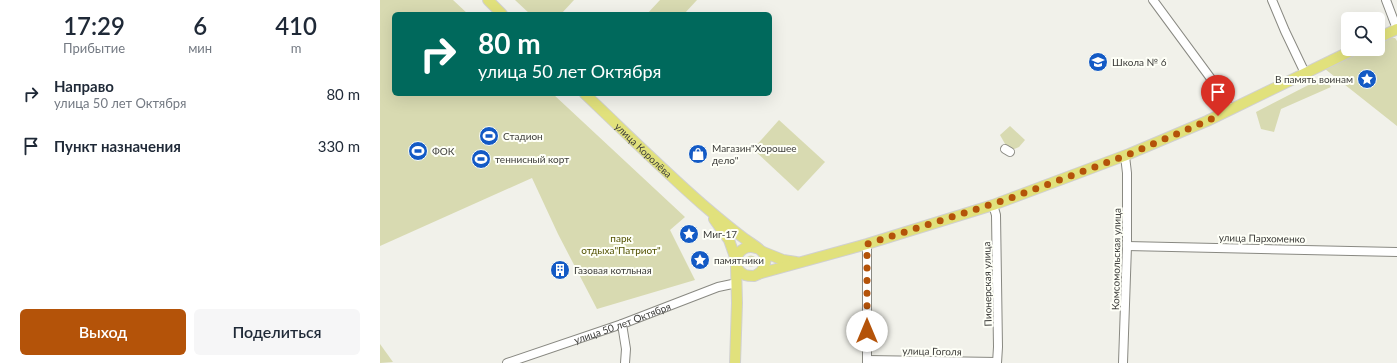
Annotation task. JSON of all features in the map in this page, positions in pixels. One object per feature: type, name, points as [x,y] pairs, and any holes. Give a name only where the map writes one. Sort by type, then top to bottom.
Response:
[{"type":"main road","points":[[488,0],[500,12]]},
{"type":"main road","points":[[1385,35],[1397,29]]},
{"type":"main road","points":[[736,262],[737,268],[742,273],[750,276],[756,275],[867,244],[993,204],[1125,156],[1207,121],[1341,56]]},
{"type":"main road","name":"улица Королёва","points":[[587,96],[703,204],[759,250]]},
{"type":"main road","name":"улица Королёва","points":[[703,204],[723,230],[734,251],[736,262]]},
{"type":"main road","points":[[738,303],[736,262],[739,252],[742,249],[749,247],[791,262],[802,263]]},
{"type":"main road","points":[[735,363],[739,292],[742,284],[747,279],[761,272],[765,264],[765,256],[759,250]]},
{"type":"street","points":[[1153,0],[1223,95],[1230,110]]},
{"type":"street","points":[[1272,0],[1284,31],[1305,73]]},
{"type":"street","points":[[1386,0],[1397,29]]},
{"type":"street","name":"Комсомольская улица","points":[[1123,363],[1127,246],[1127,173],[1125,156]]},
{"type":"street","name":"Пионерская улица","points":[[993,204],[996,215],[997,363]]},
{"type":"street","points":[[867,244],[867,362]]},
{"type":"street","name":"улица Пархоменко","points":[[1127,246],[1397,252]]},
{"type":"street","name":"улица 50 лет Октября","points":[[507,363],[622,324],[718,287],[737,283]]},
{"type":"street","points":[[622,324],[626,349],[625,363]]},
{"type":"street","name":"улица Гоголя","points":[[867,362],[997,363]]},
{"type":"green space","name":"Стадион","points":[[380,0],[453,0],[466,12],[392,12],[392,96],[555,96],[685,217],[670,230],[695,280],[597,309],[558,234],[532,178],[380,246]]},
{"type":"green space","points":[[515,0],[574,0],[563,12],[528,12]]},
{"type":"green space","points":[[660,0],[697,0],[686,12],[649,12]]},
{"type":"green space","points":[[1390,38],[1395,38],[1397,41],[1397,126],[1325,69],[1352,56],[1385,56],[1385,40]]},
{"type":"green space","points":[[1324,77],[1331,87],[1281,109],[1274,132],[1261,129],[1256,112]]},
{"type":"green space","points":[[779,120],[825,162],[798,191],[753,149]]},
{"type":"green space","points":[[1010,126],[1025,140],[1019,147],[1009,151],[1000,135]]},
{"type":"green space","points":[[751,255],[755,257],[757,261],[755,265],[751,267],[747,265],[745,261],[747,257]]},
{"type":"green space","points":[[380,344],[393,362],[380,363]]},
{"type":"place","name":"Школа № 6","points":[[1098,62]]},
{"type":"place","name":"В память воинам","points":[[1367,79]]},
{"type":"place","name":"Стадион","points":[[489,136]]},
{"type":"place","name":"ФОК","points":[[418,151]]},
{"type":"place","name":"Магазин\"Хорошее дело\"","points":[[698,154]]},
{"type":"place","name":"теннисный корт","points":[[481,159]]},
{"type":"place","name":"Миг-17","points":[[689,234]]},
{"type":"place","name":"памятники","points":[[700,260]]},
{"type":"place","name":"Газовая котльная","points":[[560,270]]},
{"type":"route","points":[[867,331],[867,244],[1008,199],[1130,154],[1218,116]]},
{"type":"park label","name":"парк отдыха\"Патриот\"","points":[[621,244]]}]
